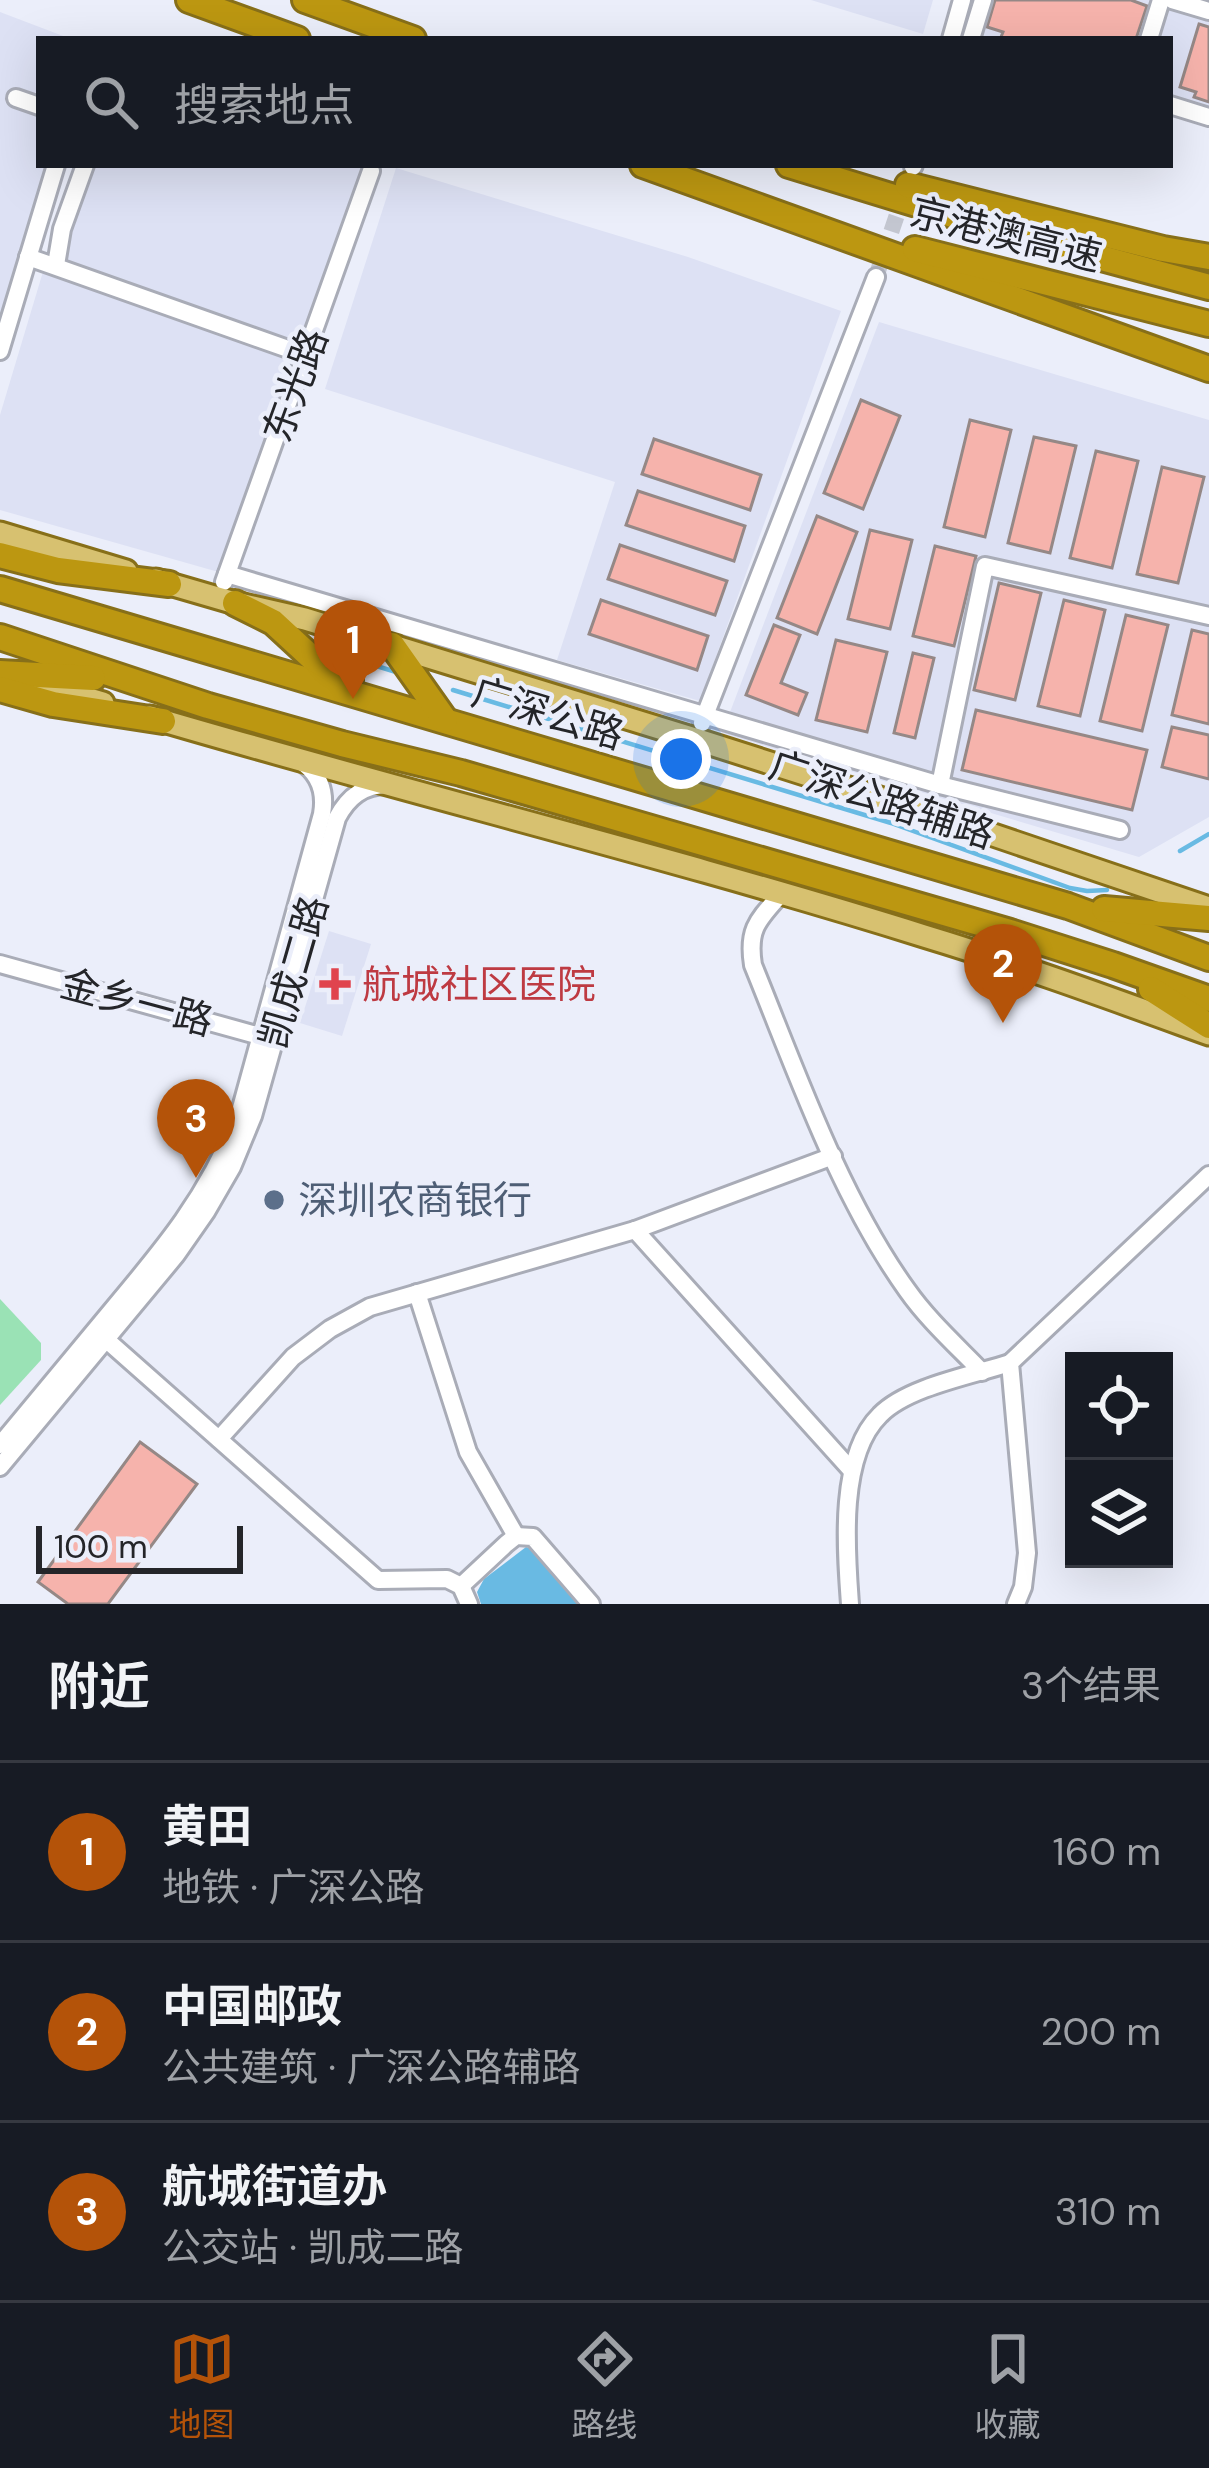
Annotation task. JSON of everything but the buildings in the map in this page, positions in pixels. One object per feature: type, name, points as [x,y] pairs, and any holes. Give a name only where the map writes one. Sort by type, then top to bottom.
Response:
[{"type":"highway","points":[[189,0],[289,36]]},
{"type":"highway","points":[[305,0],[405,36]]},
{"type":"highway","points":[[651,168],[1209,369]]},
{"type":"highway","name":"京港澳高速","points":[[799,168],[1209,286]]},
{"type":"highway","points":[[838,168],[1209,257]]},
{"type":"highway","name":"京港澳高速","points":[[785,217],[1209,324]]},
{"type":"highway","points":[[0,555],[58,570],[169,584]]},
{"type":"highway","name":"广深公路","points":[[0,590],[1068,907],[1209,958]]},
{"type":"highway","points":[[227,601],[273,622],[321,665],[406,708]]},
{"type":"highway","name":"广深公路","points":[[0,638],[208,706],[461,773],[1113,964],[1209,999]]},
{"type":"highway","points":[[392,645],[445,720]]},
{"type":"highway","points":[[0,673],[128,680]]},
{"type":"highway","points":[[0,689],[79,709],[164,721]]},
{"type":"highway","points":[[1068,907],[1209,918]]},
{"type":"highway","points":[[1113,964],[1209,1030]]},
{"type":"main road","name":"广深公路辅路","points":[[0,533],[392,645],[958,823],[1209,908]]},
{"type":"main road","points":[[0,673],[782,893],[1209,1030]]},
{"type":"street","points":[[952,36],[962,0]]},
{"type":"street","points":[[972,36],[983,0]]},
{"type":"street","points":[[1150,36],[1161,0]]},
{"type":"street","points":[[1172,0],[1209,11]]},
{"type":"street","points":[[16,98],[36,105]]},
{"type":"street","points":[[1173,106],[1209,116]]},
{"type":"street","points":[[0,351],[55,168]]},
{"type":"street","points":[[56,265],[62,229],[84,168]]},
{"type":"street","name":"东光路","points":[[227,601],[227,574],[371,171]]},
{"type":"street","points":[[28,257],[305,356]]},
{"type":"street","points":[[695,739],[876,277]]},
{"type":"street","points":[[940,785],[985,566],[1209,616]]},
{"type":"street","points":[[227,574],[940,785],[1120,830]]},
{"type":"street","name":"凯成二路","points":[[267,1038],[324,806],[316,776],[299,760]]},
{"type":"street","name":"凯成二路","points":[[0,1467],[209,1182],[267,1038],[337,818],[360,791],[388,785]]},
{"type":"street","points":[[782,893],[756,923],[751,936],[753,965],[818,1124],[880,1251],[910,1296],[982,1372]]},
{"type":"street","name":"金乡一路","points":[[0,964],[267,1038]]},
{"type":"street","points":[[219,1438],[293,1358],[330,1329],[370,1307],[635,1230],[833,1156]]},
{"type":"street","points":[[850,1604],[846,1547],[852,1471],[880,1415],[915,1394],[1010,1363],[1209,1175]]},
{"type":"street","points":[[635,1230],[852,1471]]},
{"type":"street","points":[[417,1293],[468,1452],[516,1536]]},
{"type":"street","points":[[101,1335],[378,1580],[447,1579],[460,1586],[469,1604]]},
{"type":"street","name":"凯成二路","points":[[0,1445],[101,1335]]},
{"type":"street","points":[[1010,1363],[1028,1553],[1016,1604]]},
{"type":"street","points":[[460,1586],[516,1536],[533,1537],[592,1604]]},
{"type":"shaded area","points":[[811,0],[933,0],[923,34]]},
{"type":"shaded area","points":[[978,0],[1209,0],[1209,119],[1173,109],[1173,36],[967,36]]},
{"type":"shaded area","points":[[0,12],[63,36],[36,36],[36,168],[47,168],[0,316]]},
{"type":"shaded area","points":[[74,168],[369,168],[222,573],[0,510],[0,415]]},
{"type":"shaded area","points":[[396,168],[688,257],[841,311],[700,701],[557,660],[615,482],[325,389]]},
{"type":"shaded area","points":[[879,322],[1209,420],[1209,817],[1139,857],[722,733]]},
{"type":"shaded area","name":"航城社区医院","points":[[329,931],[371,944],[342,1036],[300,1023]]},
{"type":"green space","points":[[0,1299],[41,1343],[41,1360],[0,1405]]},
{"type":"water","points":[[526,1547],[534,1549],[579,1604],[481,1604],[477,1592],[484,1579]]},
{"type":"waterway","points":[[338,654],[396,672]]},
{"type":"waterway","points":[[453,690],[891,823],[1070,888],[1107,890]]},
{"type":"waterway","points":[[1180,851],[1209,834]]},
{"type":"tunnel","points":[[876,277],[905,191]]},
{"type":"place","name":"黄田","points":[[353,699]]},
{"type":"place","name":"航城社区医院","points":[[335,984]]},
{"type":"place","name":"中国邮政","points":[[1003,1023]]},
{"type":"place","name":"航城街道办","points":[[196,1178]]},
{"type":"place","name":"深圳农商银行","points":[[274,1200]]}]
